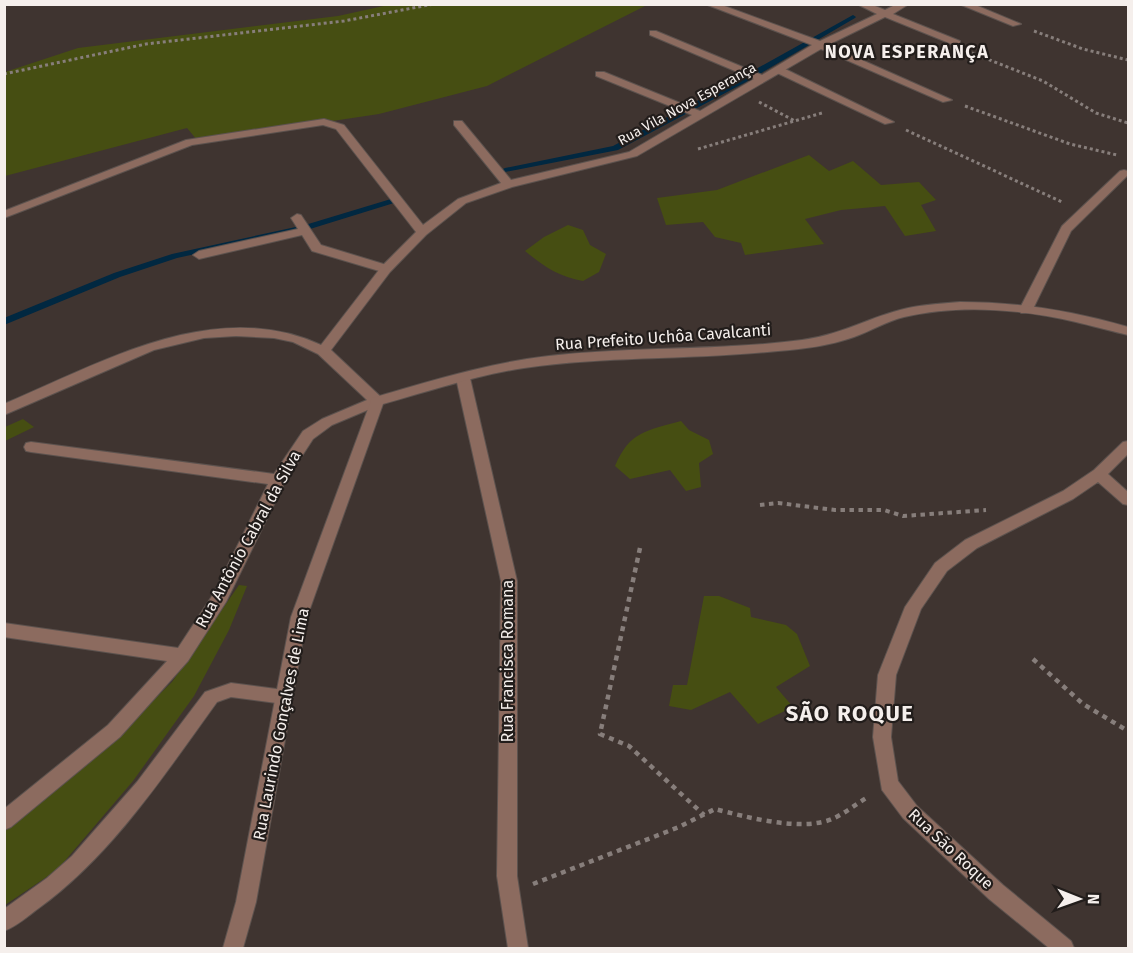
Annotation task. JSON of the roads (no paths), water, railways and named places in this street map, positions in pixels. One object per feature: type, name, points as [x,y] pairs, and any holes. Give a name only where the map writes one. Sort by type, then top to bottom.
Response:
[{"type":"street","points":[[709,4],[820,45],[947,100]]},
{"type":"street","points":[[861,4],[957,43]]},
{"type":"street","name":"Rua Vila Nova Esperança","points":[[323,351],[386,269],[422,232],[462,201],[508,184],[620,159],[645,147],[820,45],[905,4]]},
{"type":"street","points":[[963,4],[1016,24]]},
{"type":"street","points":[[653,33],[763,79]]},
{"type":"street","points":[[779,70],[889,122]]},
{"type":"street","points":[[600,74],[701,115]]},
{"type":"street","points":[[4,215],[190,142],[315,123],[330,123],[340,127],[422,232]]},
{"type":"street","points":[[458,123],[508,184]]},
{"type":"street","points":[[1026,310],[1066,229],[1126,172]]},
{"type":"street","points":[[297,218],[316,248],[386,269]]},
{"type":"street","points":[[199,255],[305,231]]},
{"type":"street","name":"Rua Prefeito Uchôa Cavalcanti","points":[[377,401],[523,364],[711,354],[816,342],[841,337],[900,314],[921,310],[970,307],[1026,310],[1068,315],[1128,331]]},
{"type":"street","points":[[4,410],[150,347],[204,334],[274,333],[297,339],[323,351],[377,401]]},
{"type":"street","name":"Rua Francisca Romana","points":[[463,378],[509,581],[507,853],[518,948]]},
{"type":"street","name":"Rua Antônio Cabral da Silva","points":[[4,821],[114,731],[182,656],[220,597],[293,454],[316,428],[377,401]]},
{"type":"street","name":"Rua Laurindo Gonçalves de Lima","points":[[233,948],[246,902],[299,617],[377,401]]},
{"type":"street","points":[[1128,446],[1100,474],[1128,500]]},
{"type":"street","points":[[32,447],[278,480]]},
{"type":"street","name":"Rua São Roque","points":[[1065,948],[996,892],[919,820],[889,784],[882,737],[887,675],[913,607],[941,567],[971,544],[1068,495],[1100,474]]},
{"type":"street","points":[[4,630],[182,656]]},
{"type":"street","points":[[4,921],[54,885],[79,862],[144,788],[211,697],[231,690],[284,697]]},
{"type":"waterway","points":[[505,170],[615,148],[743,80],[853,17]]},
{"type":"waterway","points":[[4,322],[117,275],[175,256],[307,227],[391,201]]},
{"type":"district","name":"NOVA ESPERANÇA","points":[[907,52]]},
{"type":"district","name":"SÃO ROQUE","points":[[850,713]]}]
